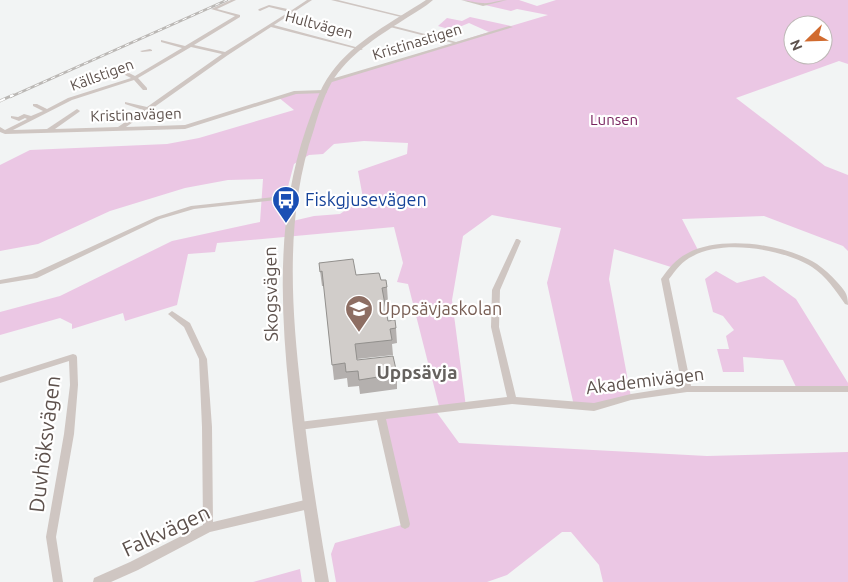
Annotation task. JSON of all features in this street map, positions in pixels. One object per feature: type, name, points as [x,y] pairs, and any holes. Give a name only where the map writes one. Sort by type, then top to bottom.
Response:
[{"type":"street","name":"Källstigen","points":[[12,132],[46,110],[98,88],[135,78],[204,36],[217,31],[239,16],[233,13],[216,11],[234,0]]},
{"type":"street","points":[[118,129],[226,54],[310,0]]},
{"type":"street","points":[[332,0],[405,17]]},
{"type":"street","name":"Skogsvägen","points":[[322,582],[309,504],[289,340],[288,253],[292,197],[308,131],[324,92],[336,71],[361,49],[430,0]]},
{"type":"street","points":[[463,0],[483,5],[505,0]]},
{"type":"street","points":[[260,10],[269,6],[291,12]]},
{"type":"street","points":[[210,24],[217,31]]},
{"type":"street","name":"Hultvägen","points":[[270,25],[361,49]]},
{"type":"street","points":[[392,26],[456,43]]},
{"type":"street","name":"Kristinastigen","points":[[330,81],[511,26]]},
{"type":"street","points":[[196,35],[204,36]]},
{"type":"street","points":[[163,41],[226,54]]},
{"type":"street","points":[[142,51],[150,50]]},
{"type":"street","points":[[125,73],[135,78],[145,89]]},
{"type":"street","points":[[98,88],[112,92]]},
{"type":"street","name":"Kristinavägen","points":[[1,132],[43,133],[185,127],[296,92],[324,92]]},
{"type":"street","points":[[64,94],[75,98]]},
{"type":"street","points":[[127,103],[147,109]]},
{"type":"street","points":[[34,105],[46,110]]},
{"type":"street","name":"Källstigen","points":[[43,133],[78,111]]},
{"type":"street","points":[[13,117],[19,119],[24,116],[31,118]]},
{"type":"street","points":[[95,130],[101,124]]},
{"type":"street","points":[[0,282],[34,276],[158,218],[193,207],[292,197]]},
{"type":"street","points":[[512,400],[495,327],[496,290],[518,241]]},
{"type":"street","points":[[687,389],[665,279],[671,267],[683,257],[698,250],[734,245],[758,246],[808,262],[831,279],[848,302]]},
{"type":"street","points":[[172,314],[186,326],[203,359],[208,427],[208,528]]},
{"type":"street","name":"Duvhöksvägen","points":[[0,380],[73,357],[74,384],[69,434],[51,537],[58,582]]},
{"type":"street","name":"Akademivägen","points":[[299,426],[512,400],[594,407],[630,397],[687,389],[848,390]]},
{"type":"street","points":[[382,417],[405,524]]},
{"type":"street","name":"Falkvägen","points":[[98,582],[134,566],[208,528],[309,504]]},
{"type":"green space","name":"Lunsen","points":[[463,0],[519,0],[537,6],[556,0],[848,0],[848,64],[839,61],[833,63],[833,15],[783,15],[783,65],[828,65],[736,98],[825,166],[848,175],[848,251],[843,246],[764,216],[682,219],[698,250],[671,267],[614,249],[609,279],[631,397],[594,407],[574,406],[547,283],[561,228],[492,215],[463,236],[452,300],[466,407],[440,410],[408,284],[397,282],[403,263],[394,227],[217,243],[215,252],[188,254],[177,305],[125,321],[123,313],[72,329],[72,324],[60,318],[0,335],[0,312],[60,296],[172,241],[260,222],[263,179],[228,180],[185,188],[110,211],[38,244],[0,251],[0,165],[30,150],[167,144],[199,138],[294,110],[278,97],[305,91],[324,92],[330,81],[489,32],[469,23],[452,30],[438,26],[447,18],[462,21],[470,17],[511,26],[548,15],[517,9],[511,11]],"holes":[[[364,141],[408,143],[407,154],[358,171],[363,198],[340,214],[314,216],[284,223],[285,198],[294,164],[309,155],[323,154],[334,144]]]},
{"type":"green space","points":[[716,271],[737,283],[764,276],[796,299],[848,383],[848,390],[797,389],[783,360],[743,357],[744,372],[723,372],[717,349],[729,349],[726,336],[734,330],[723,316],[713,312],[705,279]]},
{"type":"green space","points":[[435,410],[459,443],[707,456],[848,452],[848,582],[603,582],[599,565],[571,532],[562,532],[507,575],[487,582],[336,582],[331,554],[335,543],[405,524],[381,417]]},
{"type":"green space","points":[[300,569],[302,582],[253,582]]},
{"type":"building","name":"Uppsävjaskolan","points":[[353,259],[356,275],[379,273],[381,280],[386,280],[387,287],[382,288],[388,321],[395,320],[396,328],[390,329],[392,340],[355,344],[357,360],[393,356],[397,374],[359,380],[358,371],[346,372],[345,363],[332,365],[322,271],[320,272],[319,263]],"holes":[[[368,299],[371,314],[351,316],[349,301]]]},
{"type":"railway","points":[[10,97],[227,0]]},
{"type":"railway","points":[[0,101],[13,95]]},
{"type":"place","name":"Fiskgjusevägen","points":[[286,224]]},
{"type":"place","name":"Uppsävjaskolan","points":[[359,333]]},
{"type":"district","name":"Uppsävja","points":[[417,372]]}]
